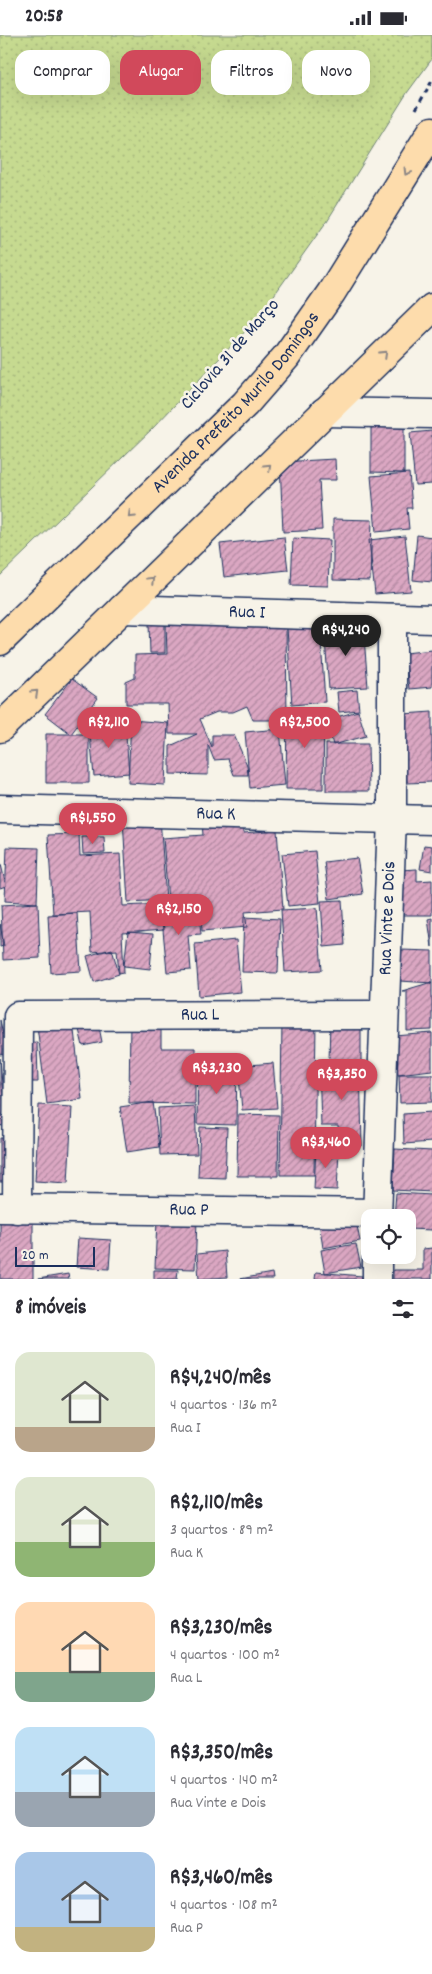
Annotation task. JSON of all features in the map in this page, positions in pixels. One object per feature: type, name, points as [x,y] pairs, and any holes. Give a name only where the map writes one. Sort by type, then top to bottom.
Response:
[{"type":"main road","name":"Avenida Prefeito Murilo Domingos","points":[[0,641],[245,404],[286,357],[342,277],[422,123]]},
{"type":"main road","points":[[0,727],[432,308]]},
{"type":"street","points":[[324,412],[432,414]]},
{"type":"street","name":"Rua I","points":[[122,609],[432,619]]},
{"type":"street","name":"Rua Vinte e Dois","points":[[377,1209],[383,1015],[392,818],[392,618]]},
{"type":"street","name":"Rua K","points":[[0,809],[432,820]]},
{"type":"street","name":"Rua L","points":[[8,1209],[18,1016],[383,1015]]},
{"type":"street","name":"Rua P","points":[[8,1209],[361,1215]]},
{"type":"street","points":[[377,1264],[377,1279]]},
{"type":"path","points":[[422,123],[432,81]]},
{"type":"green space","points":[[0,35],[432,35],[432,59],[407,93],[327,221],[257,319],[153,428],[0,576]]},
{"type":"building","points":[[371,427],[404,428],[404,473],[371,472]]},
{"type":"building","points":[[432,431],[432,484],[415,485],[410,433]]},
{"type":"building","points":[[335,459],[336,480],[319,480],[322,530],[283,532],[280,462]]},
{"type":"building","points":[[409,473],[412,508],[407,508],[409,529],[376,532],[371,476]]},
{"type":"building","points":[[333,519],[372,520],[370,581],[333,580]]},
{"type":"building","points":[[417,535],[432,537],[432,582],[413,580]]},
{"type":"building","points":[[405,536],[411,591],[375,594],[369,540]]},
{"type":"building","points":[[284,537],[288,570],[224,577],[220,544]]},
{"type":"building","points":[[293,538],[330,540],[328,586],[291,585]]},
{"type":"building","points":[[286,622],[287,720],[253,720],[247,706],[233,712],[217,712],[200,719],[212,747],[212,735],[234,735],[247,765],[248,775],[234,775],[228,759],[214,760],[208,745],[208,775],[170,774],[170,746],[197,734],[169,734],[168,704],[126,704],[126,682],[135,678],[135,655],[167,654],[166,623]]},
{"type":"building","points":[[149,623],[165,623],[165,653],[150,653]]},
{"type":"building","points":[[363,625],[368,687],[329,689],[324,628]]},
{"type":"building","points":[[320,626],[325,702],[292,705],[287,628]]},
{"type":"building","points":[[432,650],[432,687],[409,689],[405,653]]},
{"type":"building","points":[[72,679],[98,698],[71,734],[45,714]]},
{"type":"building","points":[[357,690],[359,710],[339,712],[337,692]]},
{"type":"building","points":[[287,709],[324,709],[323,789],[286,789]]},
{"type":"building","points":[[358,711],[366,736],[333,745],[326,720]]},
{"type":"building","points":[[432,712],[432,782],[407,783],[403,714]]},
{"type":"building","points":[[131,720],[168,723],[165,785],[128,783]]},
{"type":"building","points":[[125,722],[129,773],[94,776],[89,724]]},
{"type":"building","points":[[280,729],[285,785],[250,788],[245,732]]},
{"type":"building","points":[[46,734],[89,734],[89,783],[46,783]]},
{"type":"building","points":[[326,744],[368,744],[369,791],[326,791]]},
{"type":"building","points":[[160,818],[166,900],[128,902],[123,820]]},
{"type":"building","points":[[243,820],[244,833],[277,830],[283,909],[245,912],[247,927],[202,931],[200,898],[168,901],[163,838],[203,835],[202,823]]},
{"type":"building","points":[[79,834],[80,856],[120,854],[123,906],[162,904],[164,930],[122,933],[124,972],[119,973],[117,950],[92,952],[90,912],[53,914],[48,835]]},
{"type":"building","points":[[82,837],[104,837],[105,853],[83,854]]},
{"type":"building","points":[[424,845],[432,846],[432,871],[420,869]]},
{"type":"building","points":[[7,847],[39,848],[37,903],[5,901]]},
{"type":"building","points":[[315,851],[320,903],[288,906],[282,854]]},
{"type":"building","points":[[357,858],[363,894],[329,899],[324,862]]},
{"type":"building","points":[[0,860],[6,886],[0,888]]},
{"type":"building","points":[[417,869],[417,881],[432,880],[432,915],[401,915],[400,870]]},
{"type":"building","points":[[342,900],[345,945],[324,947],[321,901]]},
{"type":"building","points":[[38,903],[40,958],[3,960],[1,905]]},
{"type":"building","points":[[198,905],[201,934],[188,935],[191,970],[167,972],[161,909]]},
{"type":"building","points":[[317,908],[322,970],[285,972],[281,910]]},
{"type":"building","points":[[77,913],[81,971],[51,973],[48,915]]},
{"type":"building","points":[[244,917],[280,919],[278,973],[242,972]]},
{"type":"building","points":[[432,918],[432,947],[428,919]]},
{"type":"building","points":[[0,924],[4,946],[0,947]]},
{"type":"building","points":[[128,932],[153,934],[150,969],[124,966]]},
{"type":"building","points":[[236,940],[241,992],[199,996],[195,944]]},
{"type":"building","points":[[112,949],[119,974],[94,982],[87,956]]},
{"type":"building","points":[[401,950],[432,951],[432,983],[400,981]]},
{"type":"building","points":[[432,982],[432,1030],[407,1031],[407,991],[402,991]]},
{"type":"building","points":[[97,1017],[102,1042],[83,1046],[77,1021]]},
{"type":"building","points":[[330,1019],[361,1020],[361,1062],[329,1062]]},
{"type":"building","points":[[0,1020],[7,1054],[0,1055]]},
{"type":"building","points":[[130,1020],[161,1020],[161,1048],[195,1048],[195,1104],[129,1103]]},
{"type":"building","points":[[282,1021],[316,1022],[314,1175],[280,1175]]},
{"type":"building","points":[[73,1022],[82,1099],[47,1104],[37,1026]]},
{"type":"building","points":[[432,1033],[432,1070],[398,1074],[395,1036]]},
{"type":"building","points":[[37,1042],[38,1082],[25,1082],[25,1043]]},
{"type":"building","points":[[0,1058],[5,1125],[0,1126]]},
{"type":"building","points":[[273,1063],[277,1108],[242,1110],[238,1066]]},
{"type":"building","points":[[360,1063],[362,1146],[339,1146],[338,1126],[321,1126],[319,1064]]},
{"type":"building","points":[[198,1064],[237,1065],[236,1125],[197,1124]]},
{"type":"building","points":[[399,1074],[432,1074],[432,1102],[400,1103]]},
{"type":"building","points":[[153,1102],[159,1147],[127,1152],[120,1107]]},
{"type":"building","points":[[39,1105],[72,1107],[68,1183],[35,1181]]},
{"type":"building","points":[[195,1106],[197,1154],[160,1155],[158,1108]]},
{"type":"building","points":[[432,1112],[432,1142],[404,1144],[403,1114]]},
{"type":"building","points":[[238,1114],[279,1115],[278,1176],[237,1176]]},
{"type":"building","points":[[200,1127],[227,1128],[225,1178],[198,1177]]},
{"type":"building","points":[[0,1138],[2,1138],[6,1182],[0,1182]]},
{"type":"building","points":[[316,1148],[339,1150],[337,1190],[314,1189]]},
{"type":"building","points":[[395,1149],[432,1151],[432,1192],[393,1190]]},
{"type":"building","points":[[396,1193],[432,1195],[432,1230],[416,1229],[416,1209],[395,1209]]},
{"type":"building","points":[[355,1216],[360,1241],[323,1248],[319,1222]]},
{"type":"building","points":[[157,1219],[197,1221],[195,1269],[155,1268]]},
{"type":"building","points":[[0,1220],[33,1221],[33,1279],[0,1279]]},
{"type":"building","points":[[78,1238],[111,1240],[109,1269],[76,1267]]},
{"type":"building","points":[[356,1244],[361,1267],[325,1273],[321,1250]]},
{"type":"building","points":[[432,1248],[432,1279],[393,1279],[393,1270],[423,1270],[423,1249]]},
{"type":"building","points":[[225,1251],[227,1277],[199,1279],[197,1254]]},
{"type":"building","points":[[154,1270],[178,1270],[177,1279],[154,1279]]},
{"type":"building","points":[[316,1272],[362,1276],[362,1279],[315,1279]]},
{"type":"building","points":[[272,1273],[273,1279],[240,1279]]},
{"type":"building","points":[[68,1274],[69,1279],[38,1279]]}]
